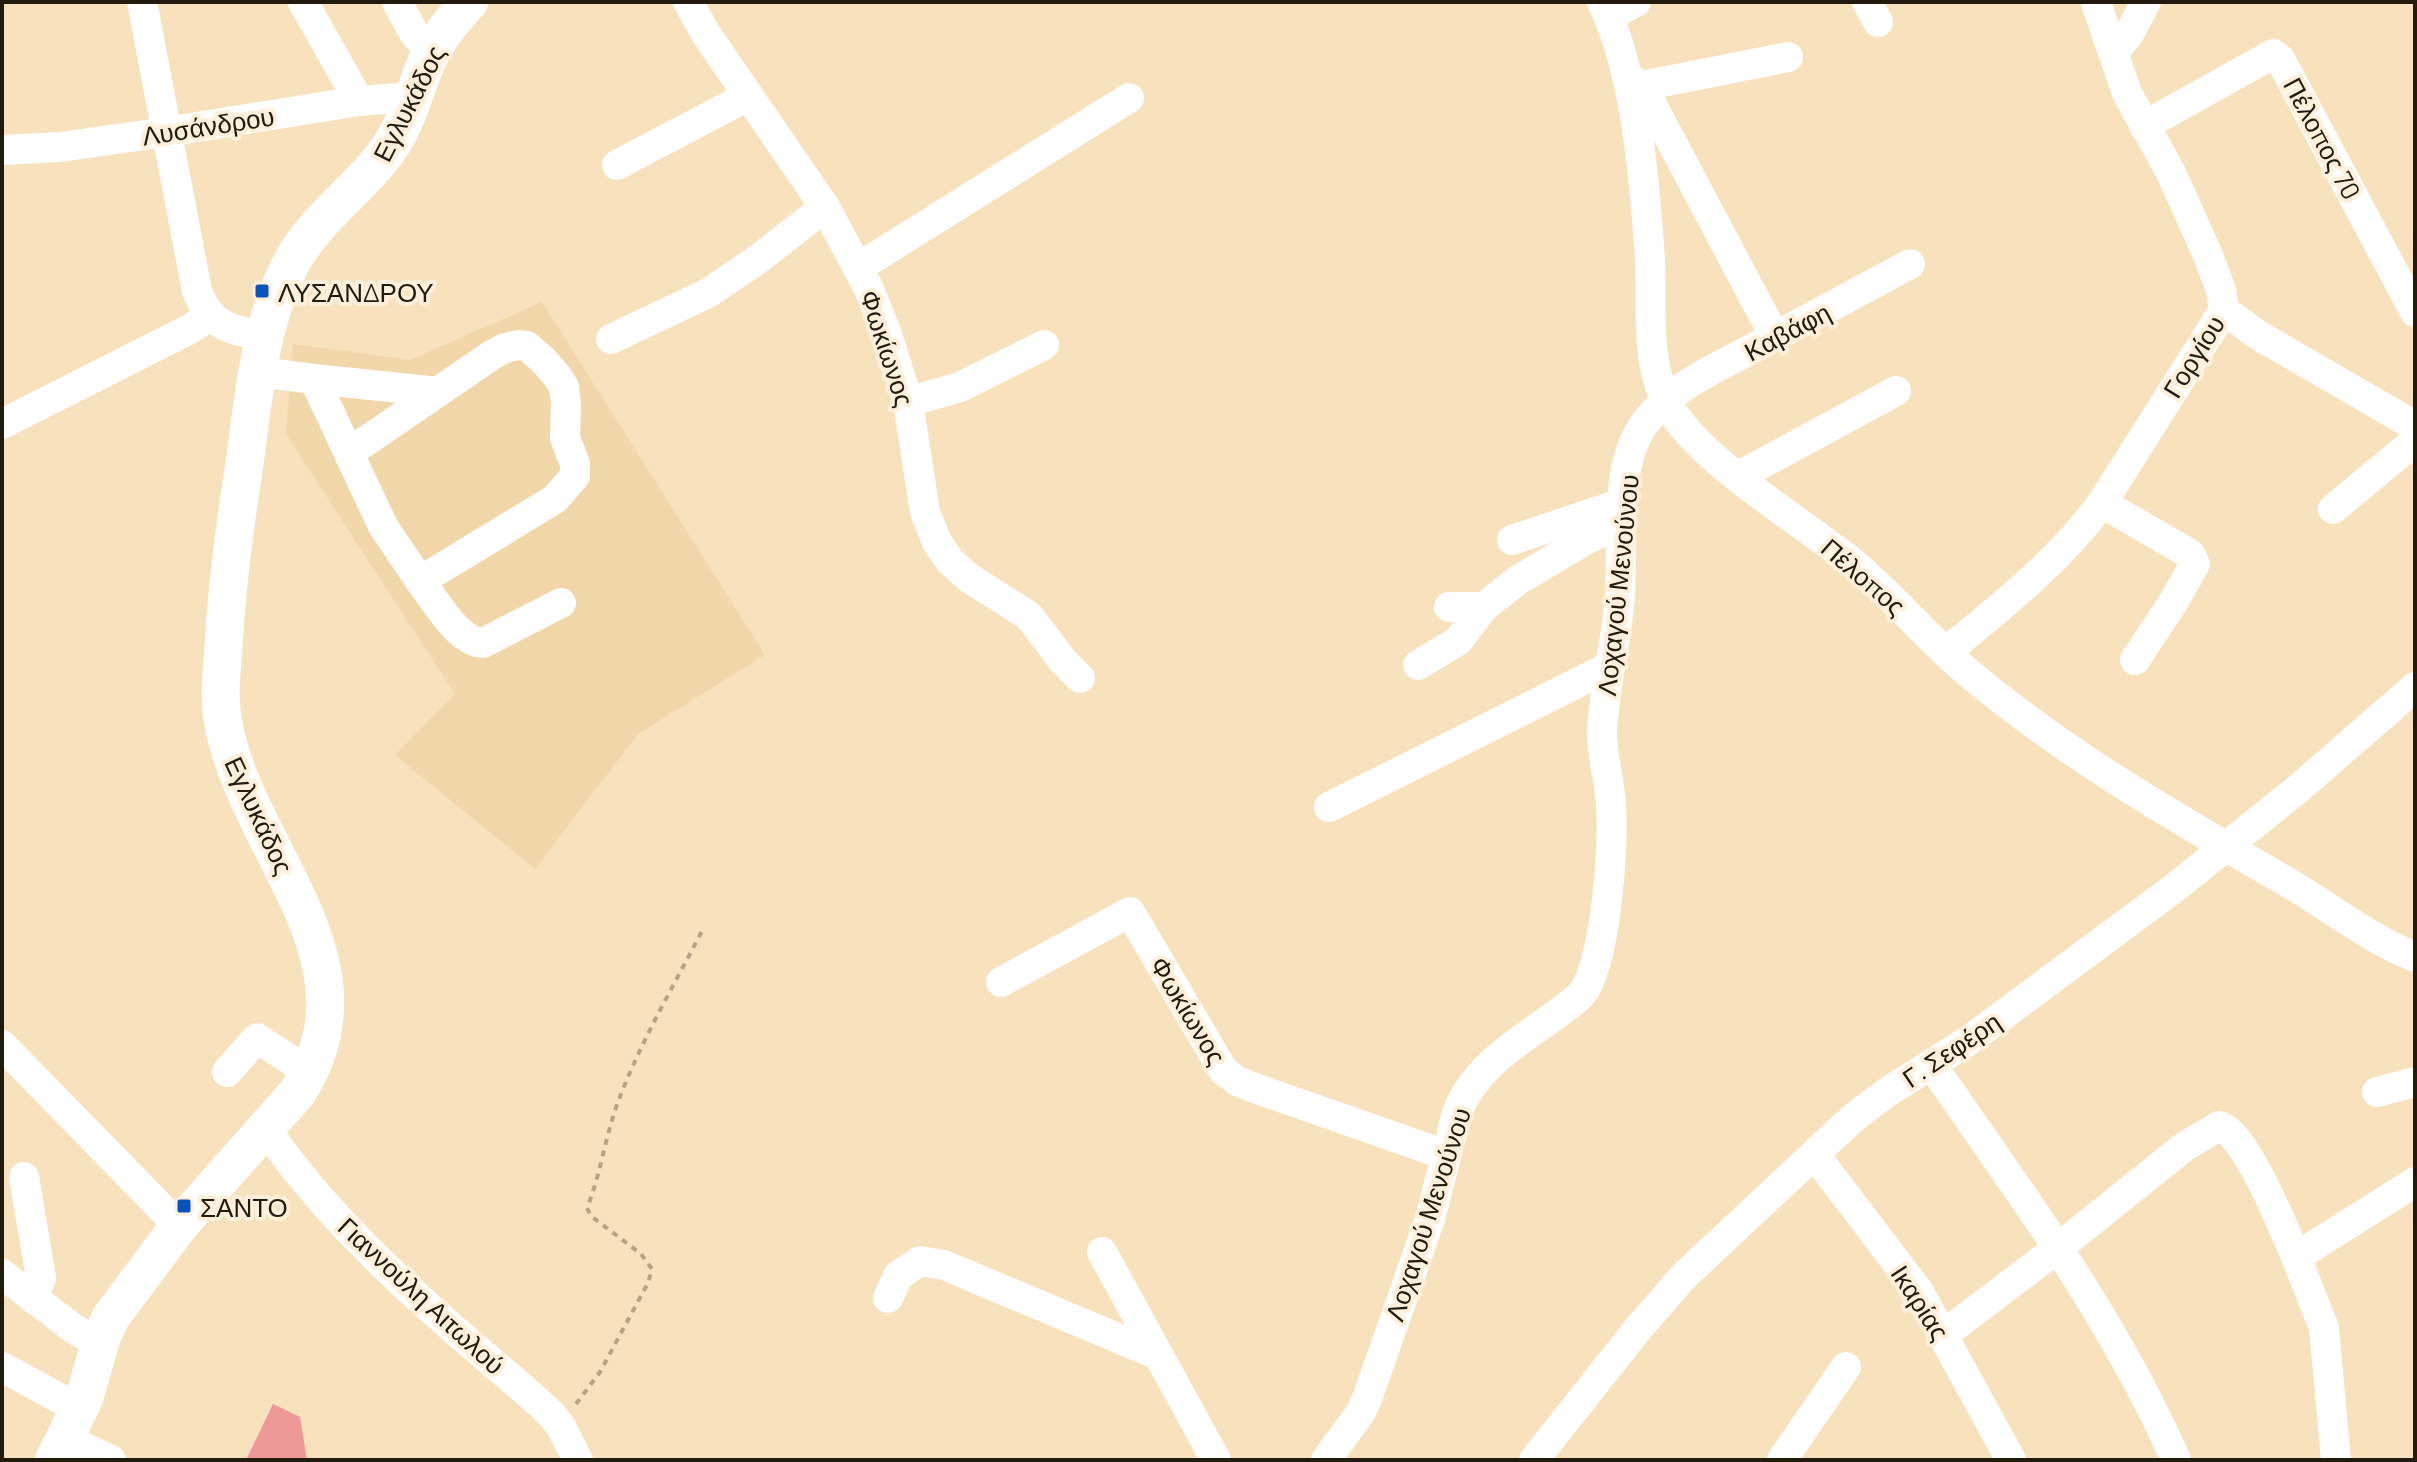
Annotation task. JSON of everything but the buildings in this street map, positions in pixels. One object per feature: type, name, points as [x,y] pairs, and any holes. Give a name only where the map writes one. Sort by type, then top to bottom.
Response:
[{"type":"main road","name":"Εγλυκάδος","points":[[66,1436],[89,1386],[111,1317],[179,1226],[297,1093],[321,1043],[326,1019],[321,962],[291,882],[235,766],[221,708],[231,553],[263,355],[283,282],[296,256],[322,221],[375,169],[411,106],[431,53],[469,2]]},
{"type":"street","points":[[142,2],[193,279],[210,316],[263,355],[314,379],[438,392]]},
{"type":"street","points":[[303,2],[359,101]]},
{"type":"street","points":[[397,2],[414,33],[431,53]]},
{"type":"street","name":"Φωκίωνος","points":[[688,2],[706,34],[825,207],[859,267],[887,334],[908,402],[925,512],[937,542],[950,561],[969,578],[1029,616],[1080,678]]},
{"type":"street","points":[[1605,9],[1636,2]]},
{"type":"street","points":[[2113,53],[2129,34],[2146,2]]},
{"type":"street","name":"Γοργίου","points":[[1946,652],[2046,567],[2102,503],[2224,310],[2221,290],[2203,242],[2171,173],[2127,93],[2096,3]]},
{"type":"street","name":"Πέλοπος","points":[[1605,9],[1634,81],[1653,352],[1666,402],[1676,417],[1698,441],[1739,476],[1853,563],[1974,677],[2038,727],[2149,801],[2299,889],[2371,937],[2415,957]]},
{"type":"street","name":"Πέλοπος 70","points":[[2144,126],[2273,54],[2280,59],[2415,312]]},
{"type":"street","points":[[1775,337],[1634,81],[1788,57]]},
{"type":"street","points":[[617,165],[748,96]]},
{"type":"street","name":"Λυσάνδρου","points":[[2,150],[60,147],[359,101],[397,98],[411,106]]},
{"type":"street","points":[[859,267],[1129,98]]},
{"type":"street","points":[[611,339],[716,288],[825,207]]},
{"type":"street","name":"Καβάφη","points":[[1666,402],[1692,382],[1910,264]]},
{"type":"street","points":[[2224,310],[2258,335],[2415,426]]},
{"type":"street","points":[[2,424],[210,316]]},
{"type":"street","points":[[350,452],[499,350],[518,345],[532,348],[564,387],[565,438],[575,464],[575,476],[555,499],[420,581]]},
{"type":"street","points":[[908,402],[960,387],[1044,345]]},
{"type":"street","points":[[314,379],[383,526],[461,635],[473,643],[483,643],[561,603]]},
{"type":"street","points":[[1739,476],[1896,391]]},
{"type":"street","name":"Λοχαγού Μενούνου","points":[[1325,1460],[1364,1406],[1430,1219],[1460,1105],[1477,1079],[1503,1054],[1581,995],[1596,965],[1611,852],[1612,807],[1602,749],[1609,667],[1620,594],[1621,514],[1630,456],[1637,435],[1666,402]]},
{"type":"street","points":[[2333,509],[2415,441]]},
{"type":"street","points":[[2102,503],[2190,554],[2195,564],[2135,660]]},
{"type":"street","points":[[1512,540],[1621,514]]},
{"type":"street","points":[[1418,665],[1458,641],[1498,594],[1587,539],[1621,514]]},
{"type":"street","points":[[1449,607],[1484,607]]},
{"type":"street","points":[[1329,807],[1609,667]]},
{"type":"street","name":"Γ. Σεφέρη","points":[[1534,1460],[1665,1297],[1716,1244],[1868,1106],[2000,1018],[2226,847],[2415,687]]},
{"type":"street","name":"Φωκίωνος","points":[[1001,982],[1130,912],[1213,1055],[1231,1077],[1243,1084],[1446,1155]]},
{"type":"street","points":[[227,1072],[257,1038],[309,1072]]},
{"type":"street","points":[[2,1045],[179,1226]]},
{"type":"street","points":[[1931,1064],[2058,1248],[2130,1363],[2176,1460]]},
{"type":"street","points":[[2377,1092],[2415,1082]]},
{"type":"street","points":[[1943,1335],[2184,1147],[2204,1133],[2222,1126],[2232,1132],[2248,1155],[2296,1257],[2324,1328],[2336,1460]]},
{"type":"street","name":"Γιαννούλη Αιτωλού","points":[[266,1129],[288,1161],[346,1226],[438,1315],[560,1425],[578,1460]]},
{"type":"street","name":"Ικαρίας","points":[[1815,1155],[1919,1292],[2011,1460]]},
{"type":"street","points":[[24,1177],[41,1278],[33,1298]]},
{"type":"street","points":[[2296,1257],[2415,1182]]},
{"type":"street","points":[[1102,1252],[1216,1460]]},
{"type":"street","points":[[888,1298],[898,1276],[920,1261],[944,1265],[1158,1355]]},
{"type":"street","points":[[2,1274],[74,1329],[100,1344]]},
{"type":"street","points":[[2,1367],[66,1436],[111,1460]]},
{"type":"street","points":[[1782,1460],[1846,1367]]},
{"type":"street","points":[[1307,1460],[1316,1457],[1325,1460]]},
{"type":"path","points":[[560,1425],[600,1372],[652,1269],[641,1254],[591,1216],[587,1208],[601,1169],[619,1099],[702,931]]},
{"type":"shaded area","points":[[542,302],[765,655],[638,734],[535,869],[395,755],[455,694],[286,434],[293,344],[410,360]]},
{"type":"shaded area","points":[[273,1404],[300,1417],[307,1460],[246,1460]]},
{"type":"place","name":"ΛΥΣΑΝΔΡΟΥ","points":[[262,291]]},
{"type":"place","name":"ΣΑΝΤΟ","points":[[184,1206]]}]
